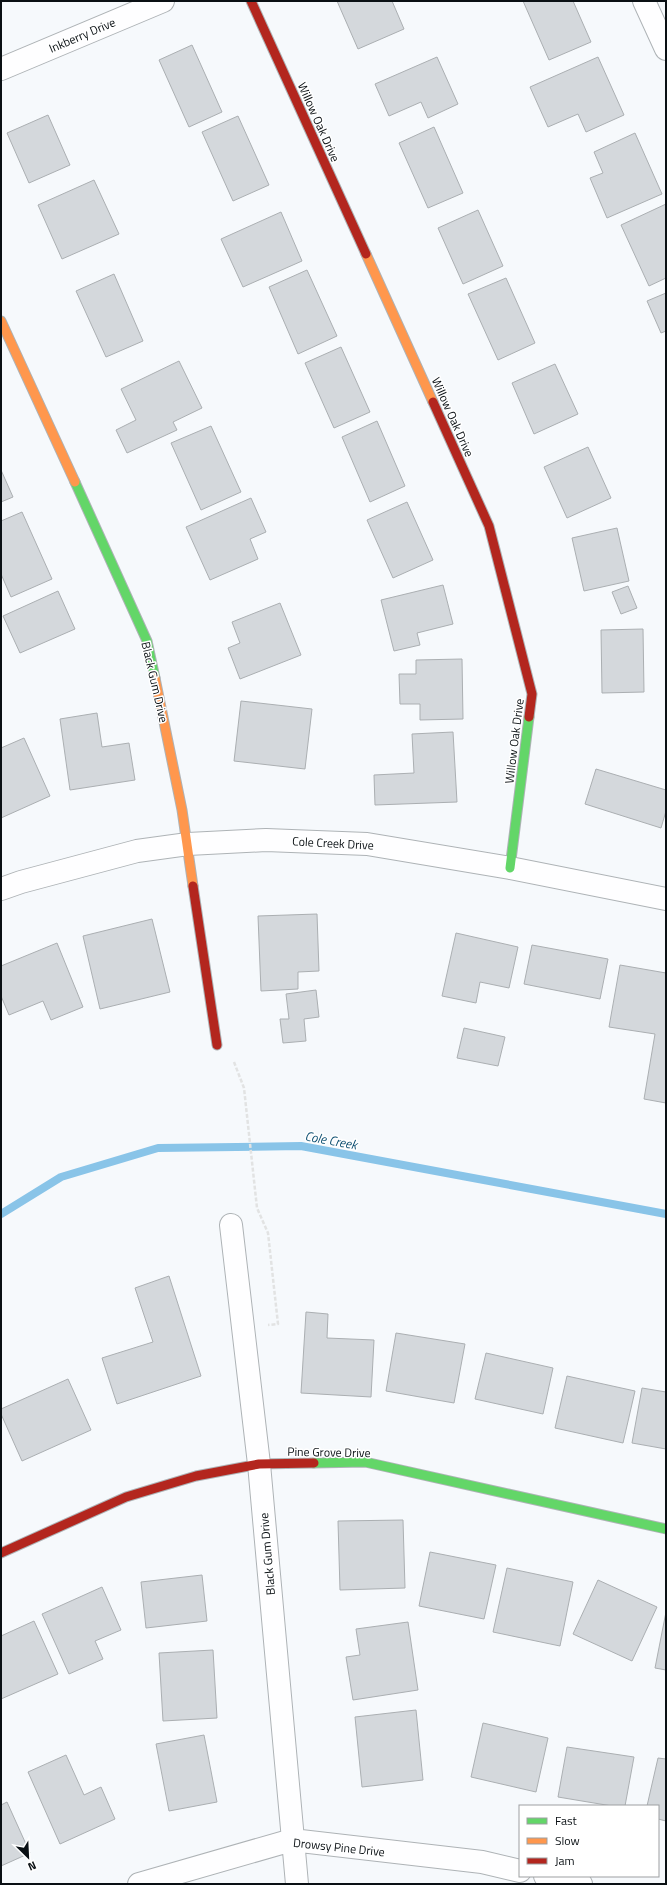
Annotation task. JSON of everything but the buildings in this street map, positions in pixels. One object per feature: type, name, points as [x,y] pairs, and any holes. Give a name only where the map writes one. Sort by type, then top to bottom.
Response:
[{"type":"street","name":"Inkberry Drive","points":[[1,69],[163,1]]},
{"type":"street","name":"Willow Oak Drive","points":[[251,1],[489,526],[532,694],[510,868]]},
{"type":"street","points":[[644,1],[666,48]]},
{"type":"street","name":"Black Gum Drive","points":[[1,322],[147,641],[188,844],[217,1045]]},
{"type":"street","name":"Cole Creek Drive","points":[[1,889],[20,882],[137,851],[188,844],[266,840],[367,844],[510,868],[666,900]]},
{"type":"street","name":"Black Gum Drive","points":[[231,1225],[259,1464],[297,1884]]},
{"type":"street","name":"Pine Grove Drive","points":[[1,1553],[126,1497],[196,1476],[259,1464],[365,1462],[666,1529]]},
{"type":"street","name":"Drowsy Pine Drive","points":[[139,1884],[292,1840],[482,1862],[519,1871]]},
{"type":"street","points":[[550,1877],[581,1884]]},
{"type":"path","points":[[244,1088],[257,1208],[268,1233],[278,1324],[244,1327]]},
{"type":"waterway","name":"Cole Creek","points":[[1,1214],[61,1177],[158,1148],[301,1146],[666,1214]]},
{"type":"traffic: fast","points":[[75,482],[147,641],[155,678]]},
{"type":"traffic: fast","points":[[510,868],[529,717]]},
{"type":"traffic: fast","points":[[314,1463],[365,1462],[666,1529]]},
{"type":"traffic: slow","points":[[366,254],[433,402]]},
{"type":"traffic: slow","points":[[1,321],[75,482]]},
{"type":"traffic: slow","points":[[155,678],[182,810],[193,886]]},
{"type":"traffic: jam","points":[[251,1],[366,254]]},
{"type":"traffic: jam","points":[[433,402],[489,526],[532,694],[529,717]]},
{"type":"traffic: jam","points":[[193,886],[217,1045]]},
{"type":"traffic: jam","points":[[1,1553],[126,1497],[196,1476],[259,1464],[314,1463]]}]
